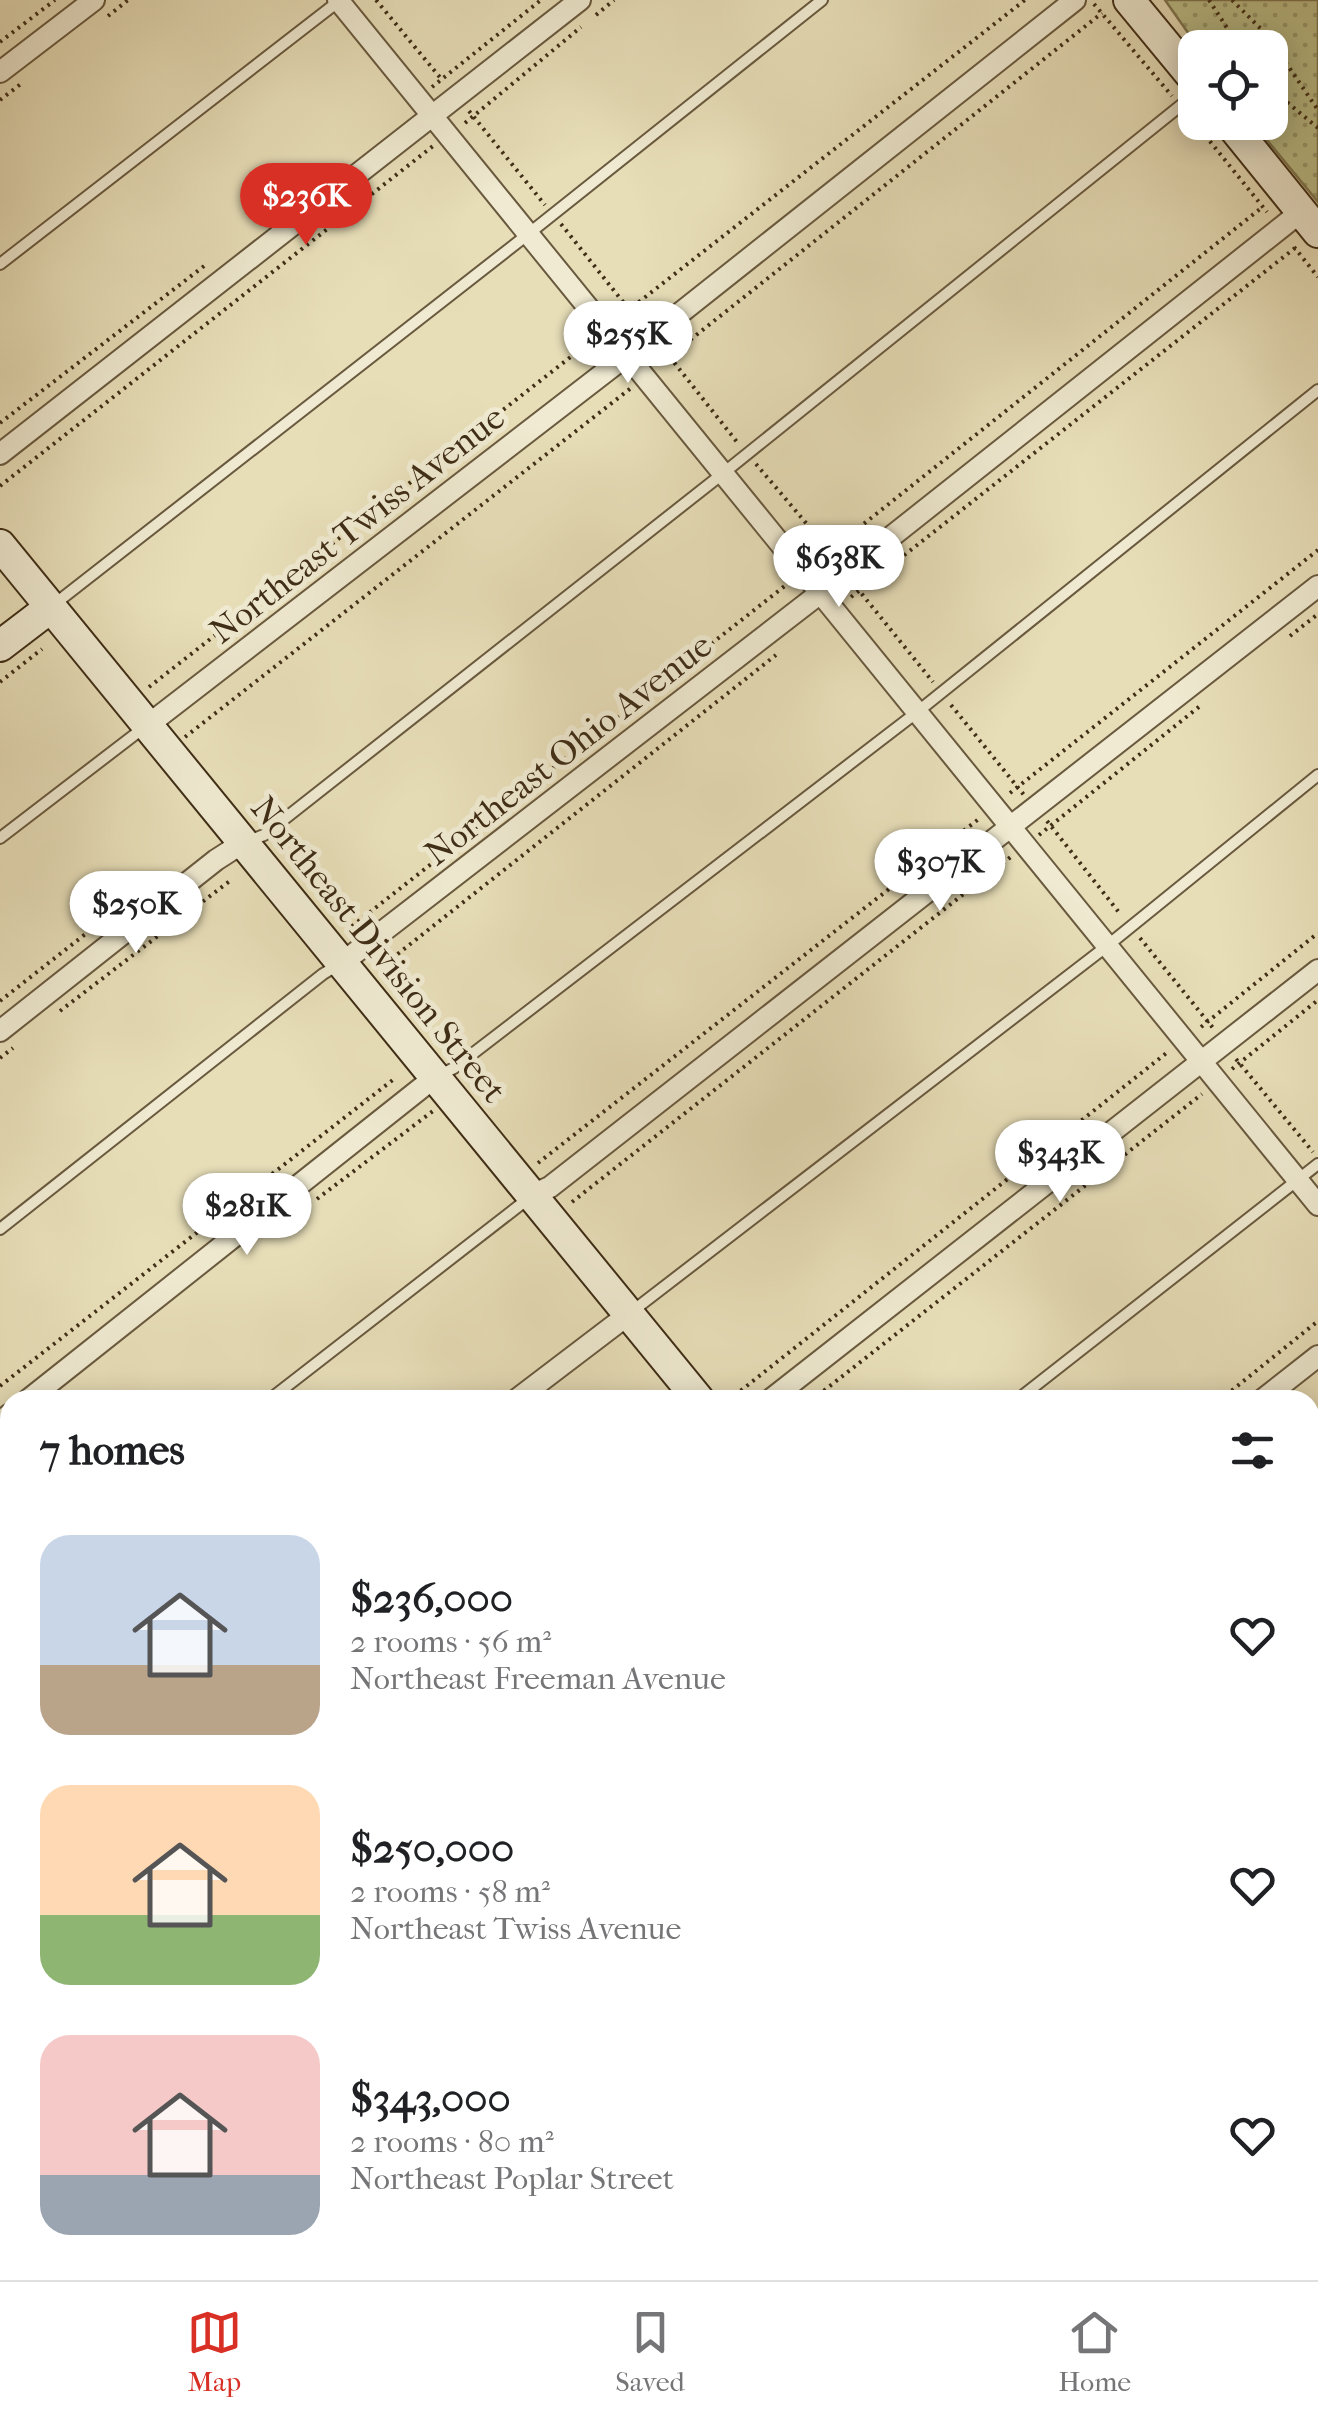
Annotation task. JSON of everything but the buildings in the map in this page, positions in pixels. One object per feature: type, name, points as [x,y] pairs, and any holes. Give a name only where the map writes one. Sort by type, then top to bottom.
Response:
[{"type":"street","points":[[0,72],[94,0]]},
{"type":"street","points":[[339,0],[721,475],[1318,1205]]},
{"type":"street","points":[[0,454],[580,0]]},
{"type":"street","name":"Northeast Twiss Avenue","points":[[148,725],[626,356],[1075,0]]},
{"type":"street","points":[[1146,0],[1178,64]]},
{"type":"street","points":[[1116,7],[1178,75]]},
{"type":"street","points":[[1242,140],[1299,230]]},
{"type":"street","name":"Northeast Ohio Avenue","points":[[342,963],[825,602],[1299,230]]},
{"type":"street","name":"Northeast Division Street","points":[[0,545],[443,1087],[533,1181],[629,1314],[691,1390]]},
{"type":"street","points":[[533,1181],[550,1186],[1318,586]]},
{"type":"street","points":[[0,646],[51,607]]},
{"type":"street","points":[[6,1040],[216,860],[244,842]]},
{"type":"street","points":[[783,1390],[1318,970]]},
{"type":"street","points":[[41,1390],[443,1087]]},
{"type":"street","points":[[529,1390],[629,1314]]},
{"type":"street","points":[[1275,1390],[1318,1356]]},
{"type":"lane","points":[[0,264],[339,0]]},
{"type":"lane","points":[[51,607],[528,236],[822,0]]},
{"type":"lane","points":[[244,842],[264,835],[721,475],[1178,98]]},
{"type":"lane","points":[[443,1087],[454,1068],[916,713],[1318,390]]},
{"type":"lane","points":[[0,838],[148,725]]},
{"type":"lane","points":[[629,1314],[1108,946],[1318,775]]},
{"type":"lane","points":[[0,1229],[322,974],[342,963]]},
{"type":"lane","points":[[1029,1390],[1318,1164]]},
{"type":"lane","points":[[281,1390],[533,1181]]},
{"type":"path","points":[[0,42],[55,0]]},
{"type":"path","points":[[417,99],[542,0]]},
{"type":"path","points":[[0,486],[614,0]]},
{"type":"path","points":[[146,690],[1025,0]]},
{"type":"path","points":[[1091,0],[1116,7],[1178,75]]},
{"type":"path","points":[[1209,0],[1228,30]]},
{"type":"path","points":[[1232,0],[1266,35],[1318,110]]},
{"type":"path","points":[[168,751],[1116,7]]},
{"type":"path","points":[[1288,103],[1318,128]]},
{"type":"path","points":[[1230,140],[1299,230],[1318,278]]},
{"type":"path","points":[[825,602],[860,591],[1299,230]]},
{"type":"path","points":[[0,423],[218,256]]},
{"type":"path","points":[[533,1181],[1318,550]]},
{"type":"path","points":[[1290,636],[1318,614]]},
{"type":"path","points":[[376,971],[787,646]]},
{"type":"path","points":[[0,682],[42,649]]},
{"type":"path","points":[[567,1206],[1203,704]]},
{"type":"path","points":[[0,1000],[171,868]]},
{"type":"path","points":[[59,1012],[231,880]]},
{"type":"path","points":[[742,1390],[1318,933]]},
{"type":"path","points":[[825,1390],[1318,1000]]},
{"type":"path","points":[[0,1058],[6,1040]]},
{"type":"path","points":[[0,1386],[394,1078]]},
{"type":"path","points":[[307,1206],[443,1087]]},
{"type":"path","points":[[1232,1390],[1318,1321]]},
{"type":"green space","points":[[1165,0],[1318,0],[1318,202],[1267,140],[1288,140],[1288,30],[1186,30]]}]
